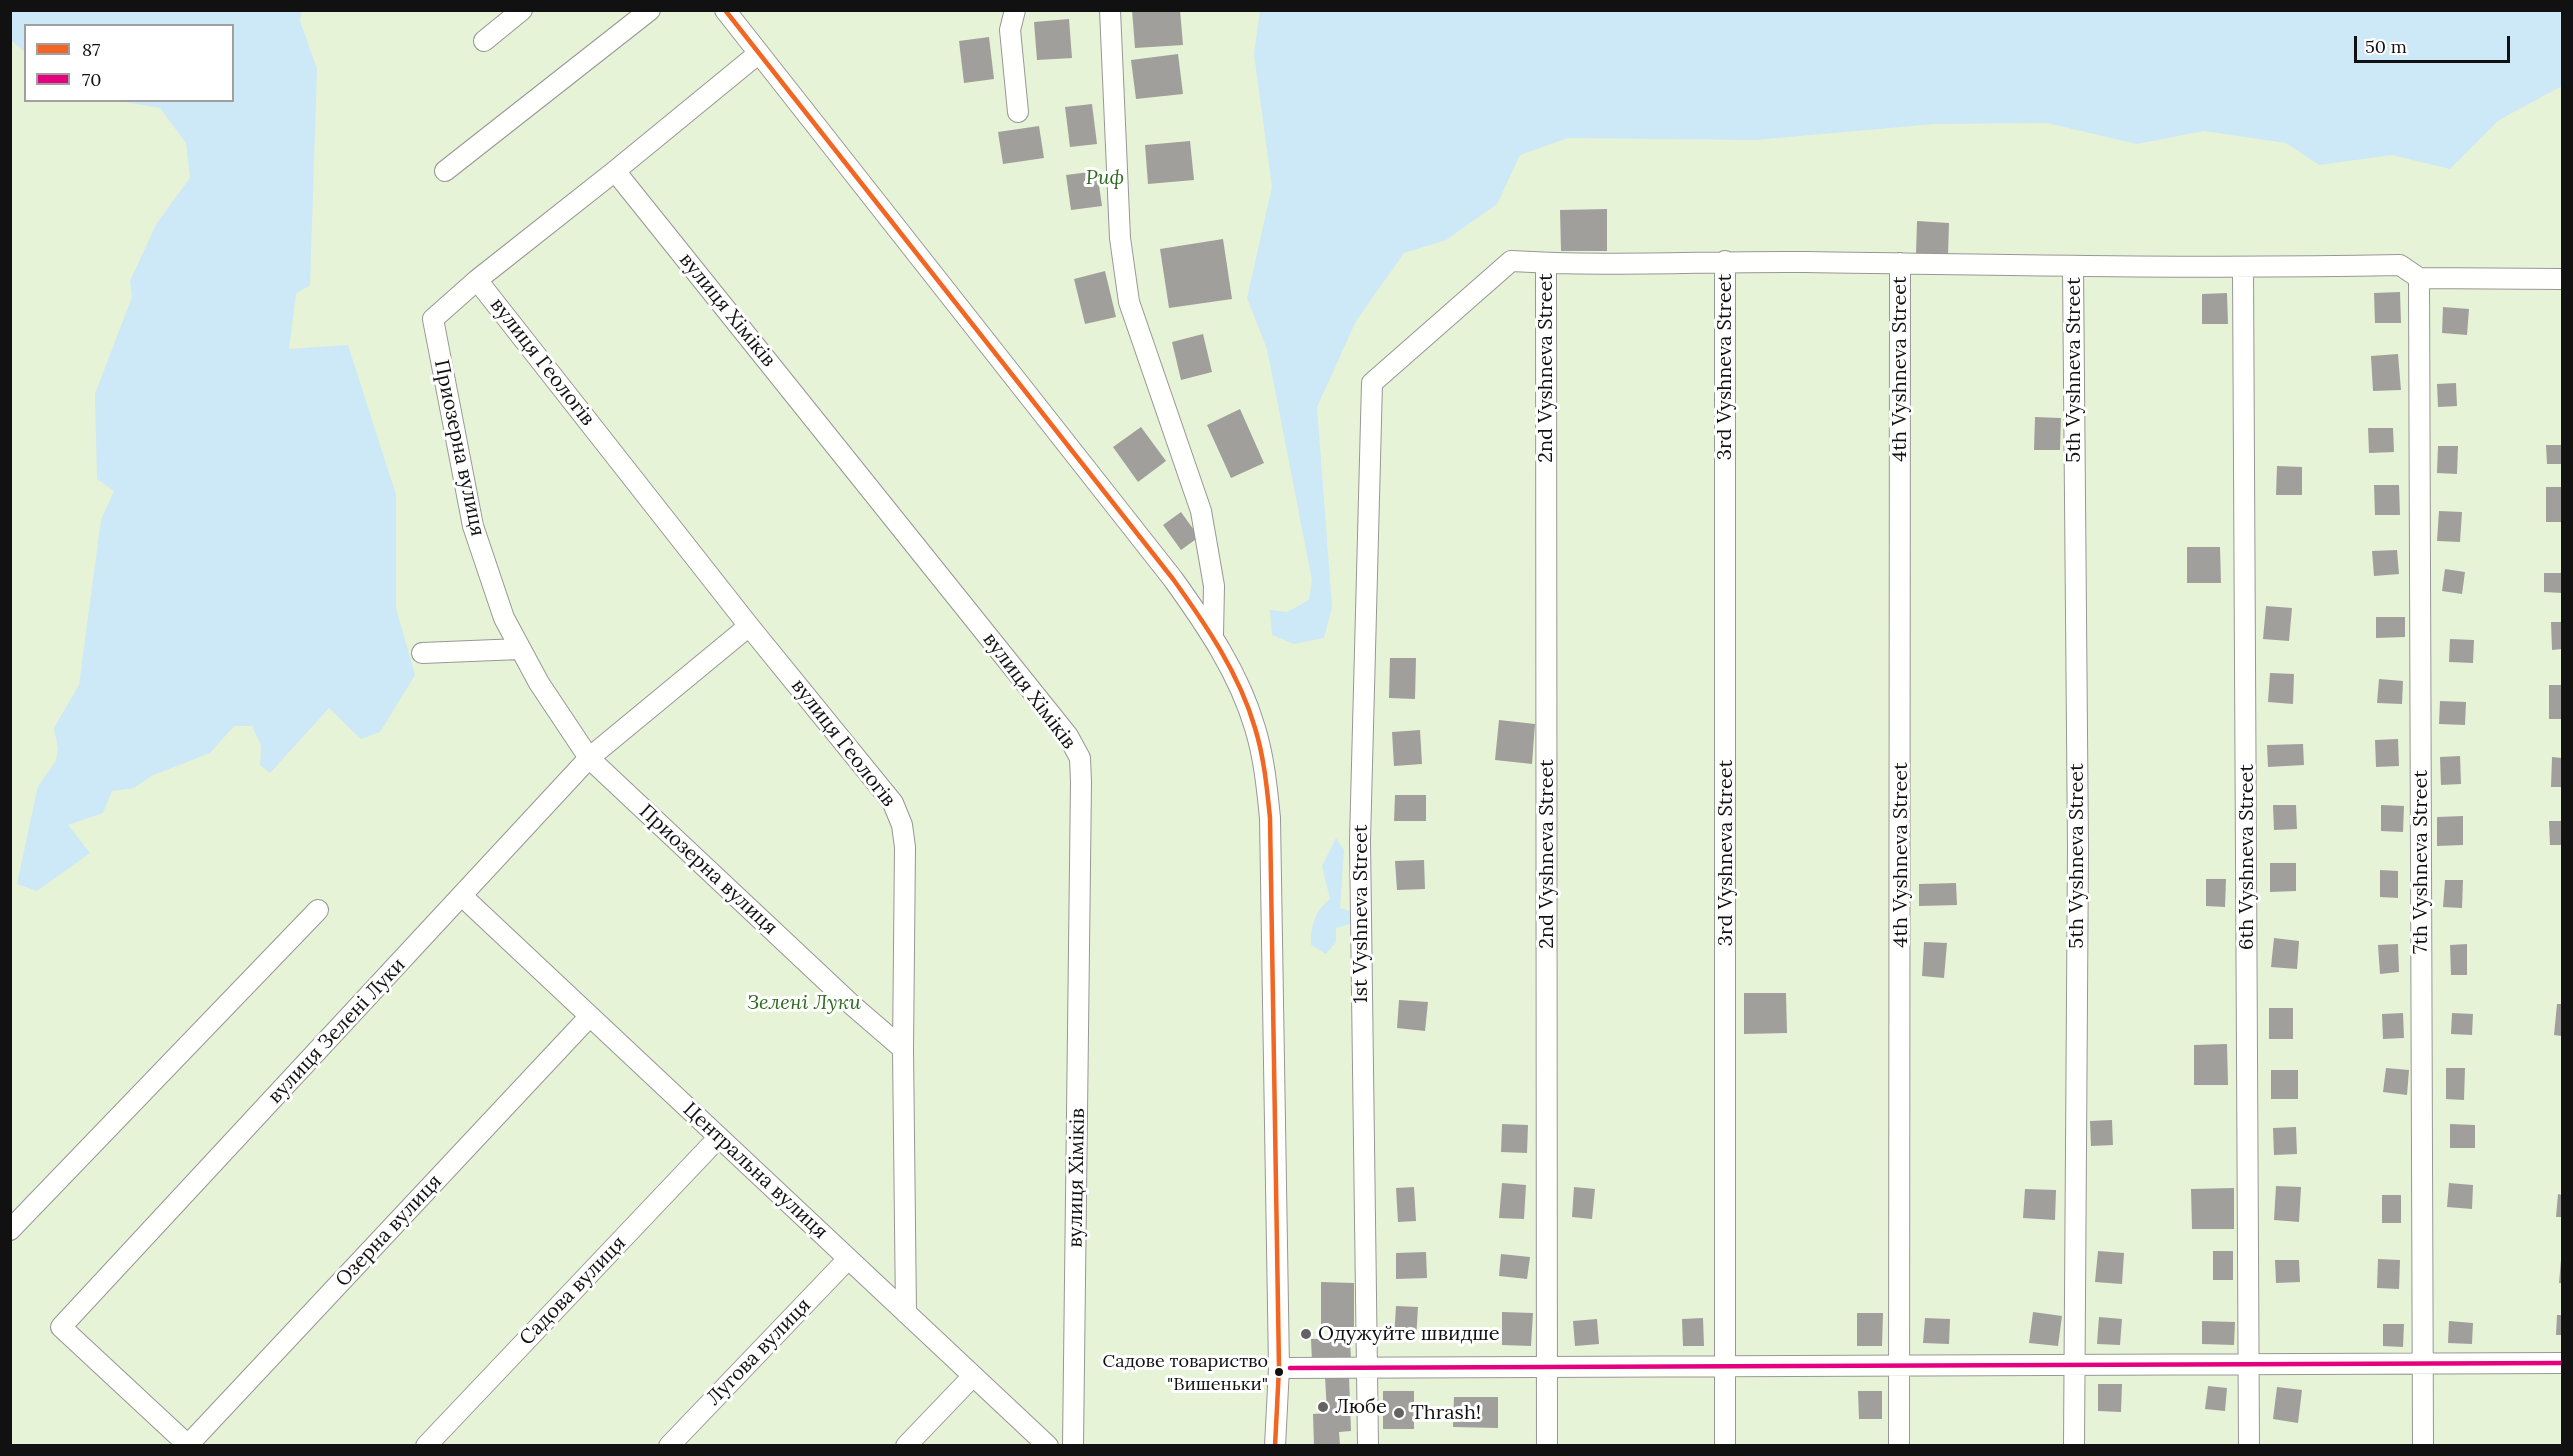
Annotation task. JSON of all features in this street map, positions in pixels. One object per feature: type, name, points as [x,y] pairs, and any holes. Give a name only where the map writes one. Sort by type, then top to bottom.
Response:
[{"type":"street","points":[[484,41],[522,10]]},
{"type":"street","points":[[446,171],[650,10]]},
{"type":"street","points":[[725,10],[1173,579],[1213,635],[1255,726],[1264,765],[1270,818],[1279,1368],[1275,1446]]},
{"type":"street","points":[[1015,10],[1010,30],[1018,112]]},
{"type":"street","points":[[1110,10],[1120,237],[1129,302],[1201,511],[1214,586],[1213,635]]},
{"type":"street","name":"Приозерна вулиця","points":[[759,53],[477,280],[433,319],[472,526],[504,618],[539,683],[589,758],[852,1005],[903,1049]]},
{"type":"street","name":"вулиця Хіміків","points":[[615,171],[1068,736],[1080,758],[1082,782],[1073,1446]]},
{"type":"street","name":"1st Vyshneva Street","points":[[1368,1446],[1360,841],[1372,383],[1511,261],[1546,263]]},
{"type":"street","points":[[1546,263],[1725,261],[2243,268],[2400,264],[2419,278],[2562,279]]},
{"type":"street","name":"3rd Vyshneva Street","points":[[1725,261],[1725,1446]]},
{"type":"street","name":"2nd Vyshneva Street","points":[[1546,263],[1547,1446]]},
{"type":"street","name":"4th Vyshneva Street","points":[[1899,1446],[1900,264]]},
{"type":"street","name":"5th Vyshneva Street","points":[[2073,266],[2078,835],[2074,1446]]},
{"type":"street","name":"6th Vyshneva Street","points":[[2243,268],[2249,1446]]},
{"type":"street","name":"7th Vyshneva Street","points":[[2419,278],[2423,1446]]},
{"type":"street","name":"вулиця Геологів","points":[[477,280],[749,626],[893,803],[902,825],[905,847],[903,1049],[906,1313]]},
{"type":"street","name":"вулиця Зелені Луки","points":[[189,1445],[61,1327],[589,758],[749,626]]},
{"type":"street","points":[[422,653],[520,649]]},
{"type":"street","name":"Центральна вулиця","points":[[462,896],[1048,1446]]},
{"type":"street","points":[[10,1230],[318,910]]},
{"type":"street","name":"Озерна вулиця","points":[[189,1445],[590,1016]]},
{"type":"street","name":"Садова вулиця","points":[[426,1446],[719,1137]]},
{"type":"street","name":"Лугова вулиця","points":[[669,1446],[848,1258]]},
{"type":"street","points":[[1279,1368],[2562,1363]]},
{"type":"street","points":[[906,1446],[973,1376]]},
{"type":"green space","points":[[10,11],[2562,11],[2562,1445],[11,1445]]},
{"type":"water","points":[[11,10],[302,11],[300,21],[317,69],[310,285],[296,294],[289,349],[348,345],[396,495],[396,608],[415,675],[380,732],[361,739],[329,708],[270,773],[260,765],[261,745],[252,726],[234,726],[210,753],[151,776],[134,788],[112,791],[103,813],[68,825],[90,853],[37,891],[17,884],[38,786],[56,761],[58,749],[54,728],[79,685],[101,520],[114,491],[97,479],[95,394],[132,297],[130,281],[157,223],[190,178],[186,143],[160,108],[125,102],[234,102],[234,24],[24,24],[24,51],[11,40]]},
{"type":"water","points":[[1260,11],[2562,11],[2562,86],[2499,120],[2450,169],[2392,155],[2319,165],[2286,143],[2204,131],[2137,144],[2047,123],[1934,124],[1755,140],[1568,138],[1520,155],[1497,204],[1446,240],[1404,253],[1356,321],[1317,407],[1332,607],[1324,638],[1294,644],[1272,635],[1270,610],[1287,612],[1309,600],[1312,580],[1267,349],[1247,298],[1272,187],[1254,54]]},
{"type":"water","points":[[1336,838],[1344,850],[1340,908],[1352,912],[1354,923],[1336,928],[1336,942],[1326,954],[1311,945],[1311,931],[1314,919],[1330,899],[1322,866]]},
{"type":"building","points":[[1132,10],[1180,10],[1183,45],[1135,48]]},
{"type":"building","points":[[1069,19],[1072,58],[1037,60],[1034,22]]},
{"type":"building","points":[[989,37],[994,79],[964,83],[959,41]]},
{"type":"building","points":[[1178,54],[1183,94],[1136,99],[1131,60]]},
{"type":"building","points":[[1092,104],[1097,144],[1070,147],[1065,107]]},
{"type":"building","points":[[1039,126],[1044,158],[1003,164],[998,132]]},
{"type":"building","points":[[1190,141],[1194,180],[1148,184],[1145,145]]},
{"type":"building","points":[[1097,171],[1102,206],[1071,210],[1066,175]]},
{"type":"building","points":[[1607,209],[1607,251],[1561,251],[1560,210]]},
{"type":"building","points":[[1917,221],[1949,223],[1948,256],[1916,254]]},
{"type":"building","points":[[1223,239],[1232,299],[1169,308],[1160,249]]},
{"type":"building","points":[[1105,271],[1116,317],[1085,324],[1074,279]]},
{"type":"building","points":[[2400,292],[2401,323],[2375,323],[2374,293]]},
{"type":"building","points":[[2227,293],[2228,324],[2202,324],[2202,294]]},
{"type":"building","points":[[2443,307],[2469,309],[2467,335],[2442,333]]},
{"type":"building","points":[[1203,334],[1212,372],[1181,380],[1172,342]]},
{"type":"building","points":[[2398,354],[2401,390],[2373,391],[2371,356]]},
{"type":"building","points":[[2456,383],[2457,406],[2438,407],[2437,384]]},
{"type":"building","points":[[1240,409],[1264,463],[1231,478],[1207,425]]},
{"type":"building","points":[[2035,417],[2061,418],[2060,450],[2034,450]]},
{"type":"building","points":[[1141,427],[1166,461],[1138,482],[1113,447]]},
{"type":"building","points":[[2368,428],[2393,428],[2394,452],[2369,453]]},
{"type":"building","points":[[2546,445],[2562,445],[2562,464],[2547,464]]},
{"type":"building","points":[[2438,446],[2458,446],[2457,474],[2437,473]]},
{"type":"building","points":[[2277,466],[2302,467],[2302,495],[2276,495]]},
{"type":"building","points":[[2374,485],[2399,485],[2400,515],[2375,515]]},
{"type":"building","points":[[2546,487],[2562,487],[2562,522],[2546,522]]},
{"type":"building","points":[[2439,511],[2462,512],[2460,542],[2437,541]]},
{"type":"building","points":[[1181,512],[1199,537],[1181,550],[1163,525]]},
{"type":"building","points":[[2187,547],[2220,547],[2221,583],[2187,583]]},
{"type":"building","points":[[2397,550],[2399,574],[2374,576],[2372,551]]},
{"type":"building","points":[[2445,569],[2465,572],[2462,594],[2442,591]]},
{"type":"building","points":[[2544,573],[2562,573],[2562,593],[2544,592]]},
{"type":"building","points":[[2266,606],[2292,608],[2289,641],[2263,639]]},
{"type":"building","points":[[2376,617],[2405,617],[2405,637],[2376,638]]},
{"type":"building","points":[[2551,622],[2562,622],[2562,649],[2552,650]]},
{"type":"building","points":[[2450,639],[2474,640],[2473,663],[2449,662]]},
{"type":"building","points":[[1390,658],[1416,658],[1415,699],[1389,698]]},
{"type":"building","points":[[2270,673],[2294,674],[2293,704],[2268,702]]},
{"type":"building","points":[[2379,679],[2403,681],[2402,704],[2377,703]]},
{"type":"building","points":[[2549,685],[2562,685],[2562,719],[2549,719]]},
{"type":"building","points":[[2440,701],[2466,702],[2465,725],[2439,724]]},
{"type":"building","points":[[1499,720],[1535,724],[1532,764],[1495,760]]},
{"type":"building","points":[[1420,730],[1422,764],[1394,766],[1392,732]]},
{"type":"building","points":[[2398,739],[2399,766],[2376,767],[2375,740]]},
{"type":"building","points":[[2303,744],[2304,765],[2268,767],[2267,745]]},
{"type":"building","points":[[2460,756],[2461,784],[2441,785],[2440,757]]},
{"type":"building","points":[[2552,757],[2562,758],[2562,787],[2551,787]]},
{"type":"building","points":[[1395,795],[1426,795],[1426,821],[1394,821]]},
{"type":"building","points":[[2273,805],[2296,805],[2297,829],[2274,830]]},
{"type":"building","points":[[2381,805],[2404,806],[2403,832],[2381,831]]},
{"type":"building","points":[[2463,816],[2463,845],[2437,846],[2437,817]]},
{"type":"building","points":[[2549,821],[2562,821],[2562,845],[2550,845]]},
{"type":"building","points":[[1424,860],[1425,889],[1397,890],[1395,861]]},
{"type":"building","points":[[2270,863],[2296,863],[2296,891],[2270,892]]},
{"type":"building","points":[[2380,870],[2398,871],[2398,898],[2380,897]]},
{"type":"building","points":[[2206,879],[2226,879],[2225,907],[2206,906]]},
{"type":"building","points":[[2445,880],[2463,880],[2462,908],[2443,907]]},
{"type":"building","points":[[1956,883],[1957,905],[1919,906],[1919,884]]},
{"type":"building","points":[[2274,938],[2299,941],[2297,969],[2271,967]]},
{"type":"building","points":[[1924,942],[1947,943],[1944,978],[1922,976]]},
{"type":"building","points":[[2398,944],[2399,972],[2380,974],[2378,945]]},
{"type":"building","points":[[2467,944],[2467,975],[2451,975],[2450,945]]},
{"type":"building","points":[[1744,993],[1786,993],[1787,1033],[1744,1034]]},
{"type":"building","points":[[1399,1000],[1428,1002],[1425,1031],[1397,1028]]},
{"type":"building","points":[[2557,1004],[2562,1004],[2562,1036],[2554,1035]]},
{"type":"building","points":[[2269,1008],[2293,1008],[2293,1039],[2269,1039]]},
{"type":"building","points":[[2403,1013],[2404,1038],[2383,1039],[2382,1014]]},
{"type":"building","points":[[2452,1013],[2473,1014],[2472,1035],[2451,1034]]},
{"type":"building","points":[[2227,1044],[2228,1085],[2194,1085],[2194,1045]]},
{"type":"building","points":[[2386,1068],[2409,1070],[2407,1095],[2383,1092]]},
{"type":"building","points":[[2446,1068],[2465,1068],[2464,1100],[2446,1099]]},
{"type":"building","points":[[2271,1070],[2298,1070],[2298,1099],[2271,1099]]},
{"type":"building","points":[[2112,1120],[2113,1145],[2091,1146],[2090,1121]]},
{"type":"building","points":[[1502,1124],[1528,1125],[1527,1153],[1501,1152]]},
{"type":"building","points":[[2450,1124],[2475,1125],[2475,1148],[2450,1148]]},
{"type":"building","points":[[2296,1127],[2297,1154],[2274,1155],[2273,1128]]},
{"type":"building","points":[[1502,1183],[1526,1185],[1524,1219],[1499,1218]]},
{"type":"building","points":[[2449,1183],[2473,1185],[2472,1209],[2447,1207]]},
{"type":"building","points":[[2276,1186],[2301,1187],[2299,1222],[2274,1220]]},
{"type":"building","points":[[1414,1187],[1416,1221],[1398,1222],[1396,1188]]},
{"type":"building","points":[[1574,1187],[1595,1189],[1592,1219],[1572,1217]]},
{"type":"building","points":[[2234,1188],[2234,1229],[2192,1229],[2191,1189]]},
{"type":"building","points":[[2025,1189],[2056,1190],[2055,1220],[2023,1218]]},
{"type":"building","points":[[2558,1194],[2562,1195],[2562,1217],[2556,1217]]},
{"type":"building","points":[[2382,1195],[2401,1195],[2401,1223],[2382,1223]]},
{"type":"building","points":[[2098,1251],[2124,1253],[2122,1284],[2095,1282]]},
{"type":"building","points":[[2213,1251],[2233,1251],[2233,1280],[2213,1280]]},
{"type":"building","points":[[1426,1252],[1427,1278],[1396,1279],[1396,1253]]},
{"type":"building","points":[[1501,1254],[1530,1257],[1527,1279],[1499,1276]]},
{"type":"building","points":[[2378,1259],[2400,1260],[2399,1289],[2377,1288]]},
{"type":"building","points":[[2275,1260],[2299,1260],[2300,1282],[2276,1283]]},
{"type":"building","points":[[2561,1260],[2562,1283],[2559,1283]]},
{"type":"building","points":[[1321,1282],[1354,1283],[1354,1327],[1321,1327]]},
{"type":"building","points":[[1396,1306],[1418,1307],[1416,1340],[1394,1339]]},
{"type":"building","points":[[1502,1312],[1533,1313],[1531,1346],[1502,1345]]},
{"type":"building","points":[[2033,1312],[2062,1316],[2058,1346],[2029,1343]]},
{"type":"building","points":[[1857,1313],[1883,1313],[1882,1346],[1857,1346]]},
{"type":"building","points":[[2557,1315],[2562,1315],[2562,1335],[2556,1335]]},
{"type":"building","points":[[2099,1317],[2122,1319],[2120,1345],[2097,1344]]},
{"type":"building","points":[[1703,1318],[1704,1346],[1683,1346],[1682,1319]]},
{"type":"building","points":[[1925,1318],[1950,1319],[1949,1344],[1923,1343]]},
{"type":"building","points":[[1597,1319],[1599,1344],[1575,1346],[1573,1321]]},
{"type":"building","points":[[2202,1321],[2235,1322],[2234,1345],[2202,1344]]},
{"type":"building","points":[[2449,1321],[2473,1323],[2472,1344],[2448,1343]]},
{"type":"building","points":[[2383,1324],[2404,1324],[2403,1347],[2383,1346]]},
{"type":"building","points":[[1350,1338],[1351,1361],[1312,1362],[1311,1339]]},
{"type":"building","points":[[1349,1375],[1351,1431],[1339,1432],[1340,1445],[1314,1446],[1313,1414],[1327,1413],[1325,1376]]},
{"type":"building","points":[[2098,1384],[2122,1384],[2121,1412],[2098,1411]]},
{"type":"building","points":[[2208,1386],[2227,1388],[2225,1411],[2205,1409]]},
{"type":"building","points":[[2277,1387],[2302,1390],[2298,1423],[2273,1419]]},
{"type":"building","points":[[1383,1391],[1414,1391],[1414,1429],[1383,1429]]},
{"type":"building","points":[[1858,1391],[1882,1391],[1882,1419],[1859,1419]]},
{"type":"building","points":[[1454,1397],[1498,1397],[1498,1428],[1453,1427]]},
{"type":"transit line","name":"87","points":[[725,10],[1173,579],[1220,650],[1248,708],[1261,750],[1270,818],[1279,1368],[1275,1446]]},
{"type":"transit line","name":"70","points":[[1290,1368],[2562,1363]]},
{"type":"place","name":"Одужуйте швидше","points":[[1306,1334]]},
{"type":"place","name":"Садове товариство \"Вишеньки\"","points":[[1279,1372]]},
{"type":"place","name":"Любе","points":[[1323,1407]]},
{"type":"place","name":"Thrash!","points":[[1399,1413]]},
{"type":"park label","name":"Риф","points":[[1105,178]]},
{"type":"park label","name":"Зелені Луки","points":[[804,1003]]}]
